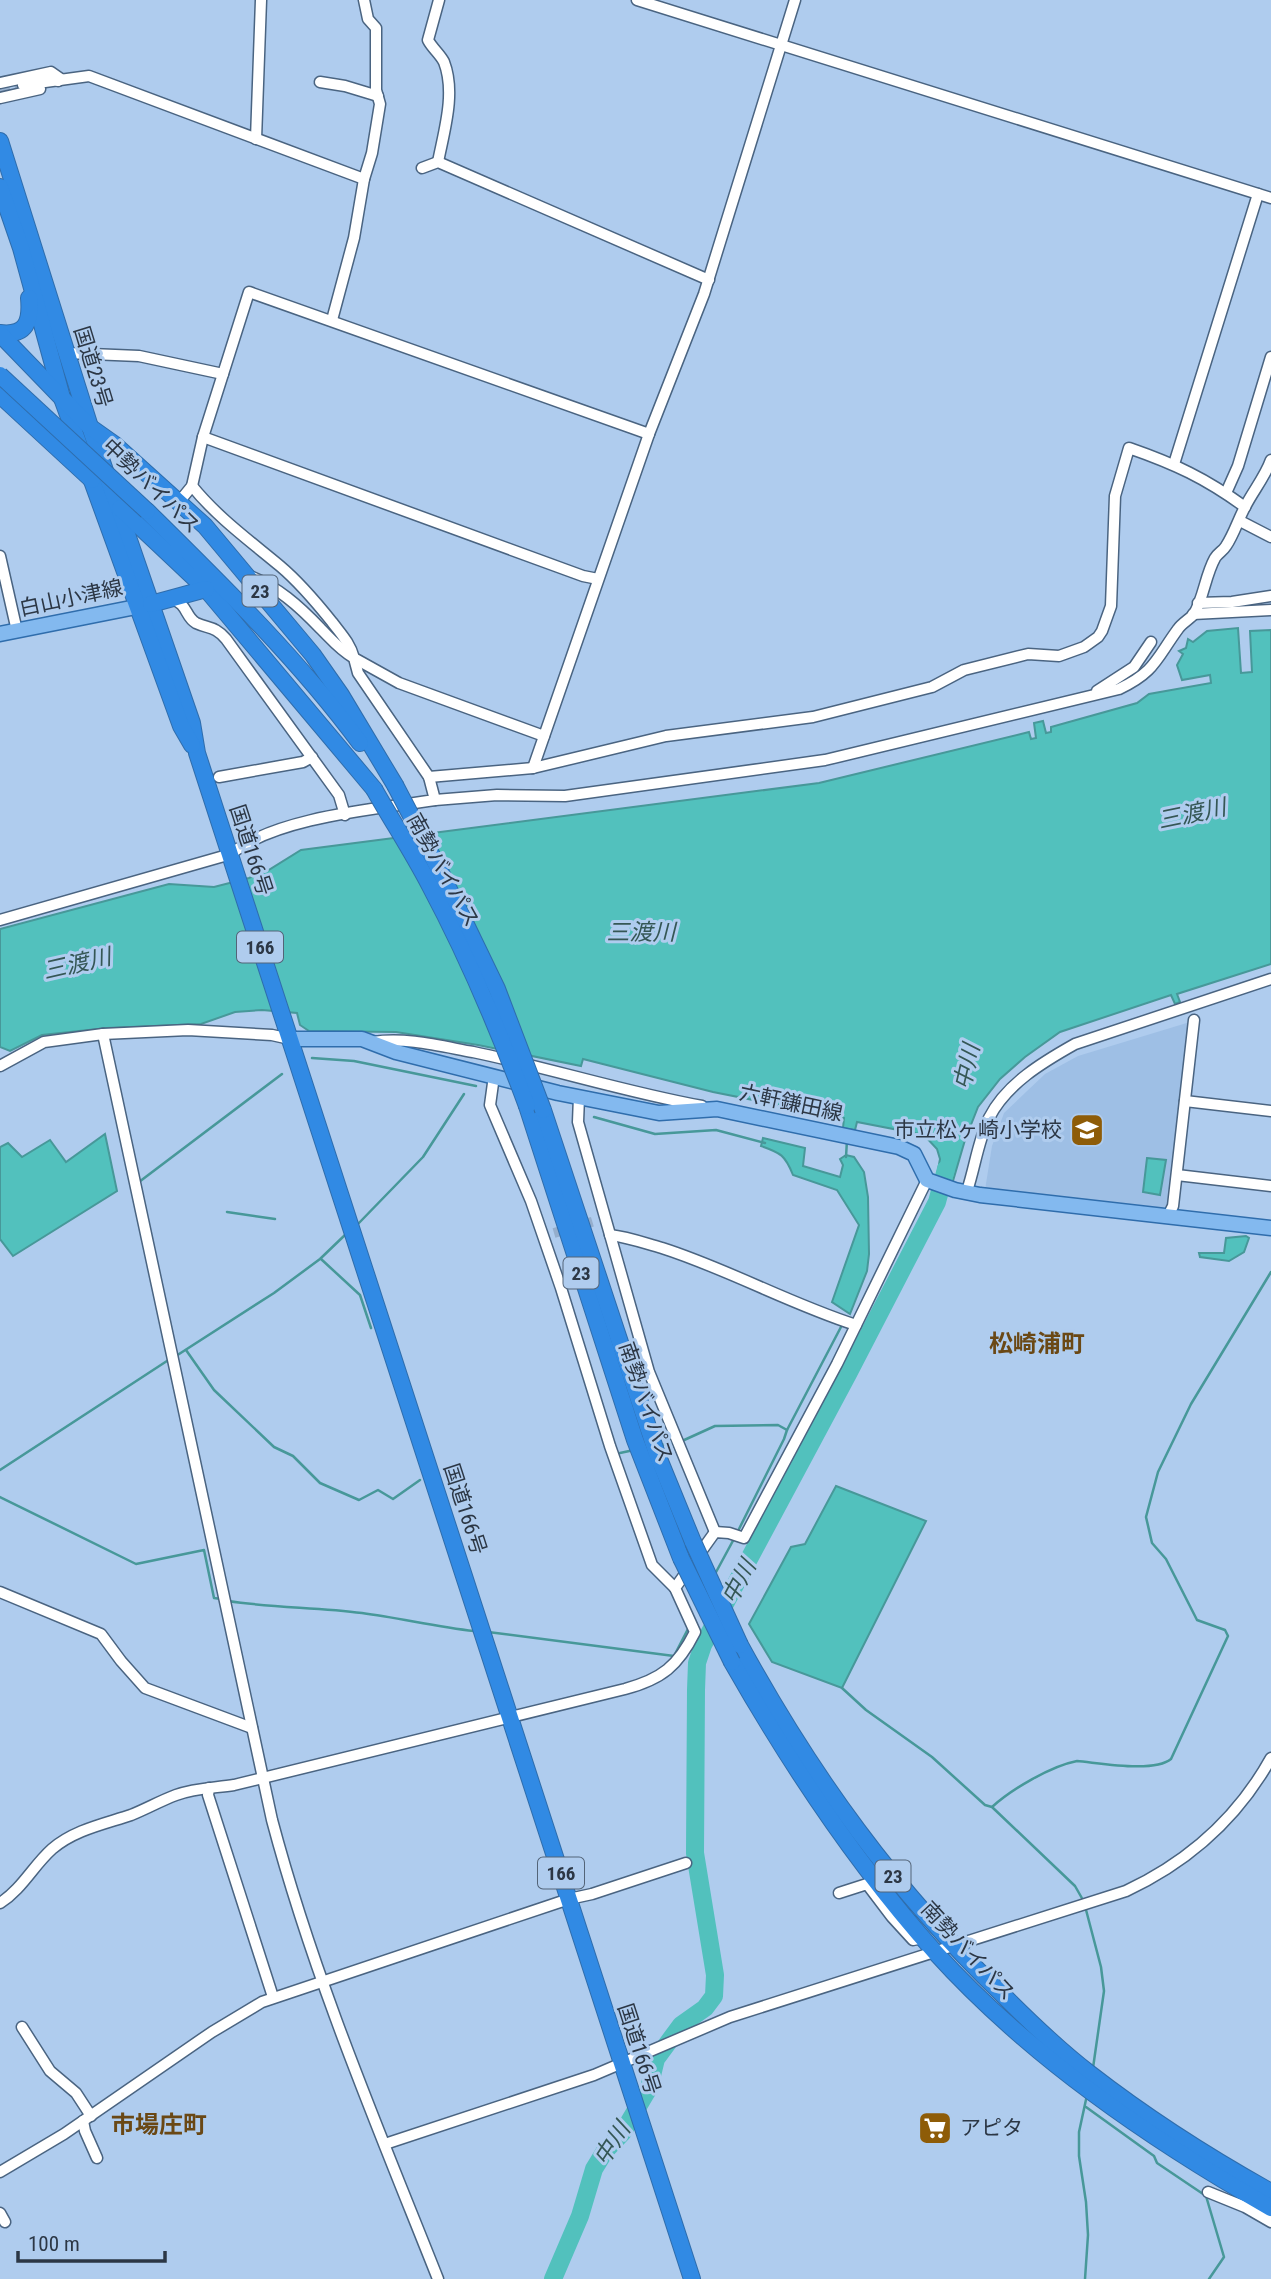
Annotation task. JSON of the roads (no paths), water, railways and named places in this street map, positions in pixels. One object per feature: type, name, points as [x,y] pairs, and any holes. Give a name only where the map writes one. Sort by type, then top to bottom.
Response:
[{"type":"highway","name":"国道23号","points":[[0,141],[90,427],[119,507],[143,605]]},
{"type":"highway","name":"国道23号","points":[[0,187],[21,248],[63,401],[143,605]]},
{"type":"highway","points":[[0,334],[17,332],[25,326],[30,316],[21,248]]},
{"type":"highway","name":"23","points":[[0,334],[90,427],[114,444],[205,526],[246,574],[320,665],[355,718],[386,786]]},
{"type":"highway","name":"23","points":[[73,372],[97,424],[114,444]]},
{"type":"highway","name":"中勢バイパス","points":[[0,375],[147,511],[266,633],[352,749],[410,815]]},
{"type":"highway","name":"23","points":[[0,395],[119,507]]},
{"type":"highway","name":"南勢バイパス","points":[[119,507],[202,590],[386,786],[535,1108]]},
{"type":"highway","points":[[143,605],[172,600],[202,590]]},
{"type":"highway","name":"国道166号","points":[[143,605],[192,723],[197,753],[692,2279]]},
{"type":"highway","name":"南勢バイパス","points":[[410,815],[497,989],[624,1380],[652,1438],[649,1456],[681,1558],[732,1662],[811,1791],[870,1873],[923,1938],[1008,2024],[1093,2083],[1196,2165],[1271,2207]]},
{"type":"highway","name":"南勢バイパス","points":[[624,1380],[635,1440],[649,1456],[693,1542],[740,1645],[817,1776],[878,1858],[953,1948],[1093,2083],[1126,2101],[1222,2165],[1271,2192]]},
{"type":"main road","name":"白山小津線","points":[[0,634],[143,605]]},
{"type":"main road","name":"六軒鎌田線","points":[[290,1039],[362,1039],[396,1052],[579,1097],[659,1113],[717,1109],[854,1137],[907,1150],[919,1161],[927,1180]]},
{"type":"main road","points":[[927,1180],[980,1195],[1271,1227]]},
{"type":"street","points":[[256,139],[261,0]]},
{"type":"street","points":[[332,320],[354,238],[380,104],[376,90],[376,28],[368,19],[364,0]]},
{"type":"street","points":[[438,162],[448,104],[447,85],[442,58],[433,50],[428,40],[439,0]]},
{"type":"street","points":[[637,0],[1271,198]]},
{"type":"street","points":[[533,768],[649,434],[709,280],[795,0]]},
{"type":"street","points":[[0,83],[51,72],[61,79]]},
{"type":"street","points":[[23,85],[89,76],[364,179]]},
{"type":"street","points":[[0,98],[46,88],[61,79]]},
{"type":"street","points":[[320,82],[378,96]]},
{"type":"street","points":[[422,168],[438,162],[709,280]]},
{"type":"street","points":[[1174,464],[1258,194]]},
{"type":"street","points":[[179,502],[192,486],[203,437],[249,292],[649,434]]},
{"type":"street","points":[[67,353],[139,356],[223,374]]},
{"type":"street","points":[[1226,493],[1238,466],[1271,357]]},
{"type":"street","points":[[203,437],[583,576],[598,579]]},
{"type":"street","points":[[429,778],[533,768],[666,737],[813,717],[932,687],[964,670],[1028,654],[1059,656],[1084,648],[1098,637],[1111,606],[1115,496],[1129,448],[1201,477],[1243,506]]},
{"type":"street","points":[[0,920],[230,854],[242,845],[286,827],[435,800],[565,796],[825,760],[1119,690],[1142,678],[1162,656],[1180,626],[1193,614],[1217,555],[1224,549],[1240,521],[1243,506],[1271,460]]},
{"type":"street","points":[[192,486],[260,551],[281,567],[351,645],[358,673],[429,778],[435,800]]},
{"type":"street","points":[[1240,521],[1271,537]]},
{"type":"street","points":[[0,556],[17,631]]},
{"type":"street","points":[[246,574],[274,586],[342,651],[399,683],[544,736]]},
{"type":"street","points":[[190,615],[192,601],[202,590]]},
{"type":"street","points":[[1198,603],[1232,602],[1271,596]]},
{"type":"street","points":[[172,600],[182,604],[196,622],[210,626],[226,639],[339,795],[345,815]]},
{"type":"street","points":[[1193,614],[1271,610]]},
{"type":"street","points":[[1094,696],[1098,689],[1113,683],[1134,667],[1152,642]]},
{"type":"street","points":[[219,778],[303,762],[312,757]]},
{"type":"street","points":[[961,1191],[996,1107],[1014,1086],[1046,1061],[1075,1044],[1271,979]]},
{"type":"street","points":[[1168,1216],[1173,1206],[1194,1020]]},
{"type":"street","points":[[0,1066],[44,1042],[103,1034],[188,1030],[272,1035],[290,1039]]},
{"type":"street","points":[[103,1034],[225,1607],[289,1884],[322,1981],[438,2279]]},
{"type":"street","points":[[373,1042],[392,1039],[433,1045],[558,1071],[649,1096],[717,1109]]},
{"type":"street","points":[[0,1903],[19,1889],[45,1856],[60,1843],[86,1829],[135,1813],[175,1795],[234,1785],[652,1681],[684,1653],[695,1632],[675,1588],[652,1565],[610,1446],[531,1201],[490,1105],[494,1076]]},
{"type":"street","points":[[579,1097],[578,1122],[600,1220],[610,1235],[649,1372],[715,1532]]},
{"type":"street","points":[[1185,1101],[1271,1111]]},
{"type":"street","points":[[1177,1175],[1271,1186]]},
{"type":"street","points":[[715,1532],[744,1538],[848,1322],[927,1180]]},
{"type":"street","points":[[542,1236],[554,1233]]},
{"type":"street","points":[[610,1235],[624,1236],[690,1257],[818,1313],[848,1322]]},
{"type":"street","points":[[594,1390],[649,1372]]},
{"type":"street","points":[[675,1588],[715,1532]]},
{"type":"street","points":[[0,1592],[101,1634],[145,1688],[252,1728]]},
{"type":"street","points":[[385,2144],[594,2075],[743,2012],[953,1948],[1141,1884],[1168,1870],[1228,1819],[1250,1793],[1271,1758]]},
{"type":"street","points":[[209,1788],[208,1795],[273,1997]]},
{"type":"street","points":[[0,2172],[87,2118],[212,2032],[253,2006],[273,1997],[687,1863]]},
{"type":"street","points":[[839,1893],[867,1884],[913,1940],[923,1938]]},
{"type":"street","points":[[22,2027],[50,2071],[76,2093],[87,2118],[85,2131],[97,2158]]},
{"type":"street","points":[[1208,2192],[1245,2207],[1271,2222]]},
{"type":"water","name":"三渡川","points":[[1238,628],[1241,673],[1252,672],[1250,631],[1271,630],[1271,964],[1177,994],[1180,1002],[1175,1004],[1171,995],[1060,1032],[1000,1079],[978,1107],[953,1181],[937,1175],[940,1159],[937,1149],[924,1135],[857,1122],[855,1130],[843,1128],[844,1118],[713,1092],[583,1059],[581,1066],[396,1032],[309,1031],[300,1025],[297,1013],[262,1010],[235,1012],[201,1024],[107,1028],[42,1035],[10,1051],[0,1047],[0,929],[169,884],[214,887],[249,878],[267,871],[301,850],[819,783],[1029,732],[1031,739],[1036,738],[1034,723],[1043,721],[1046,733],[1051,732],[1051,727],[1137,703],[1149,694],[1211,683],[1210,675],[1182,680],[1177,665],[1183,654],[1179,651],[1186,648],[1188,639],[1193,642],[1207,631]]},
{"type":"water","points":[[105,1134],[117,1191],[13,1256],[0,1239],[0,1147],[8,1143],[22,1157],[50,1140],[66,1162]]},
{"type":"water","points":[[763,1138],[805,1148],[803,1166],[840,1177],[843,1165],[840,1159],[846,1155],[854,1157],[864,1172],[868,1197],[869,1254],[867,1271],[850,1314],[832,1302],[859,1225],[837,1190],[793,1175],[782,1156],[761,1146]]},
{"type":"water","points":[[1147,1158],[1166,1160],[1160,1195],[1143,1192]]},
{"type":"water","points":[[1226,1238],[1249,1238],[1244,1252],[1229,1261],[1200,1257],[1199,1253],[1224,1253]]},
{"type":"water","points":[[836,1486],[926,1521],[842,1688],[772,1662],[749,1624],[791,1547],[805,1544]]},
{"type":"waterway","points":[[312,1058],[354,1061],[476,1086]]},
{"type":"waterway","points":[[139,1182],[282,1074]]},
{"type":"waterway","points":[[357,1225],[423,1157],[464,1094]]},
{"type":"waterway","points":[[594,1117],[655,1134],[716,1130],[765,1143]]},
{"type":"waterway","points":[[846,1157],[847,1140]]},
{"type":"waterway","name":"中川","points":[[553,2279],[580,2216],[594,2169],[605,2151],[623,2132],[649,2088],[656,2059],[681,2025],[705,2008],[714,1996],[715,1975],[695,1853],[697,1663],[703,1645],[937,1202],[946,1169]]},
{"type":"waterway","points":[[227,1212],[275,1219]]},
{"type":"waterway","points":[[176,1356],[274,1293],[320,1259],[346,1234]]},
{"type":"waterway","points":[[321,1259],[360,1295],[371,1328]]},
{"type":"waterway","points":[[992,1807],[1032,1779],[1077,1761],[1152,1766],[1171,1759],[1228,1636],[1225,1630],[1197,1620],[1166,1559],[1152,1543],[1146,1517],[1158,1472],[1191,1404],[1271,1272]]},
{"type":"waterway","points":[[682,1441],[715,1426],[778,1425],[787,1430],[842,1325]]},
{"type":"waterway","points":[[186,1350],[214,1390],[274,1447],[293,1456],[320,1483],[359,1500],[378,1490],[393,1499],[420,1480]]},
{"type":"waterway","points":[[0,1470],[170,1359]]},
{"type":"waterway","points":[[738,1531],[787,1430]]},
{"type":"waterway","points":[[661,1445],[676,1442]]},
{"type":"waterway","points":[[620,1453],[634,1450]]},
{"type":"waterway","points":[[0,1497],[136,1564],[204,1550],[214,1598],[221,1599]]},
{"type":"waterway","points":[[715,1574],[735,1537]]},
{"type":"waterway","points":[[228,1601],[362,1613],[474,1631]]},
{"type":"waterway","points":[[488,1632],[674,1656],[689,1627]]},
{"type":"waterway","points":[[842,1688],[866,1710],[932,1757],[985,1805],[992,1807],[1075,1886],[1083,1900]]},
{"type":"waterway","points":[[1085,1906],[1101,1967],[1104,1991],[1093,2068]]},
{"type":"waterway","points":[[1085,2279],[1088,2235],[1079,2132],[1087,2095]]},
{"type":"waterway","points":[[1086,2107],[1154,2156],[1157,2163],[1206,2196],[1224,2257],[1209,2279]]},
{"type":"tunnel","points":[[0,90],[23,85]]},
{"type":"tunnel","points":[[554,1233],[595,1221]]},
{"type":"place","name":"市立松ヶ崎小学校","points":[[1087,1130]]},
{"type":"place","name":"アピタ","points":[[935,2128]]},
{"type":"district","name":"松崎浦町","points":[[1037,1344]]},
{"type":"district","name":"市場庄町","points":[[159,2125]]}]
